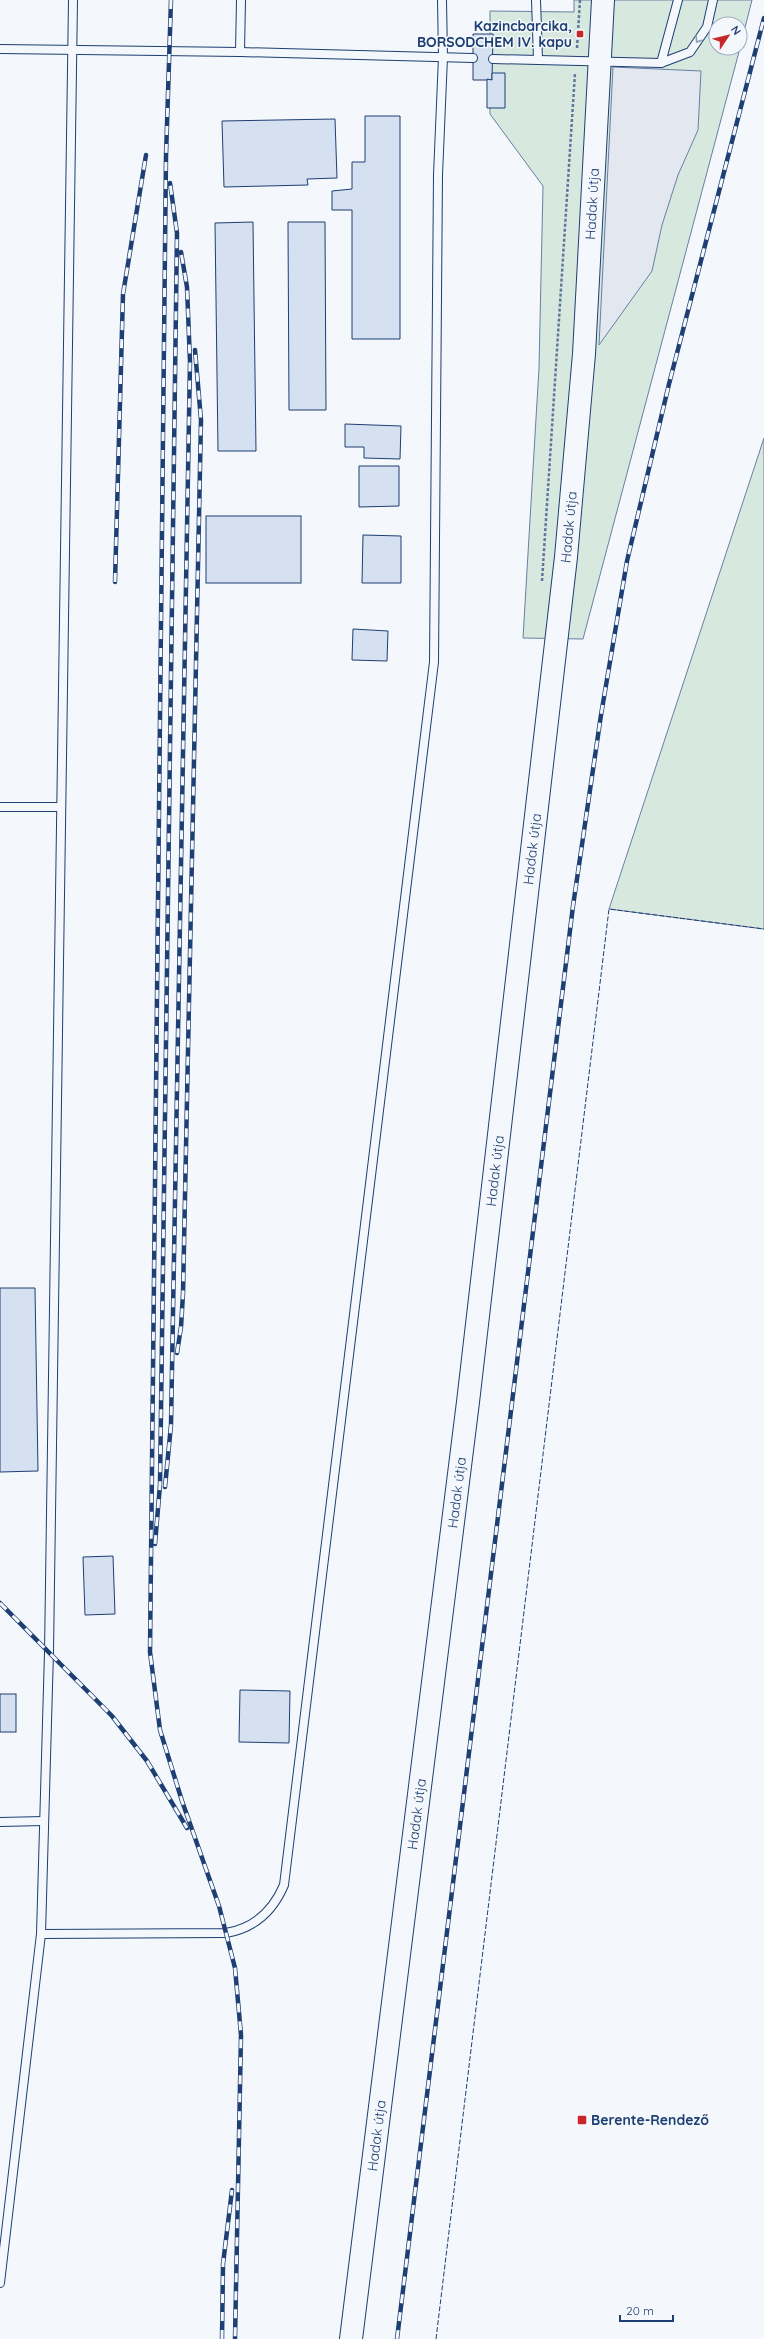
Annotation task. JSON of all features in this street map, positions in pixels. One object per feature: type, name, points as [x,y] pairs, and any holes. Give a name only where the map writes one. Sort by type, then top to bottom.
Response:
[{"type":"main road","name":"Hadak útja","points":[[351,2339],[469,1394],[566,557],[584,354],[603,0]]},
{"type":"lane","points":[[0,2283],[41,1934],[61,807],[73,0]]},
{"type":"lane","points":[[240,0],[240,52]]},
{"type":"lane","points":[[41,1934],[226,1933],[238,1931],[250,1926],[262,1918],[278,1898],[284,1885],[434,662],[438,175],[443,57],[442,0]]},
{"type":"lane","points":[[536,0],[538,59]]},
{"type":"lane","points":[[661,63],[678,0]]},
{"type":"lane","points":[[493,59],[600,60],[661,63],[690,52],[707,27],[714,0]]},
{"type":"lane","points":[[0,49],[240,52],[473,58]]},
{"type":"lane","points":[[0,807],[61,807]]},
{"type":"lane","points":[[0,1822],[44,1821]]},
{"type":"path","points":[[541,589],[580,0]]},
{"type":"shaded area","points":[[574,0],[752,0],[748,16],[708,16],[708,56],[738,56],[583,639],[523,638],[539,368],[543,186],[490,114],[490,11],[574,12]]},
{"type":"shaded area","points":[[613,67],[701,71],[698,130],[678,175],[662,225],[652,271],[599,345]]},
{"type":"shaded area","points":[[764,438],[764,929],[609,909]]},
{"type":"building","points":[[473,34],[493,34],[492,80],[473,80]]},
{"type":"building","points":[[492,73],[505,73],[505,108],[487,108],[487,79],[492,80]]},
{"type":"building","points":[[365,116],[400,116],[400,339],[352,339],[352,210],[332,210],[332,191],[352,189],[352,162],[365,162]]},
{"type":"building","points":[[335,119],[337,178],[307,179],[308,185],[224,187],[222,121]]},
{"type":"building","points":[[253,222],[256,451],[218,451],[215,223]]},
{"type":"building","points":[[288,222],[325,222],[326,410],[289,410]]},
{"type":"building","points":[[345,424],[401,426],[400,459],[364,458],[364,447],[345,447]]},
{"type":"building","points":[[359,466],[399,466],[399,506],[359,507]]},
{"type":"building","points":[[206,516],[301,516],[301,583],[206,583]]},
{"type":"building","points":[[363,535],[401,536],[401,583],[362,583]]},
{"type":"building","points":[[353,629],[388,631],[387,661],[352,660]]},
{"type":"building","points":[[0,1288],[35,1288],[38,1471],[0,1472]]},
{"type":"building","points":[[113,1556],[115,1614],[85,1615],[83,1557]]},
{"type":"building","points":[[240,1690],[290,1691],[289,1743],[239,1742]]},
{"type":"building","points":[[0,1694],[16,1694],[16,1732],[0,1732]]},
{"type":"railway","points":[[171,0],[166,156],[150,1652],[160,1730],[182,1801],[219,1906],[235,1968],[241,2035],[235,2339]]},
{"type":"railway","points":[[397,2339],[573,906],[601,715],[627,561],[669,384],[764,18]]},
{"type":"railway","points":[[115,582],[123,294],[146,155]]},
{"type":"railway","points":[[155,1544],[160,1485],[177,233],[170,183]]},
{"type":"railway","points":[[165,1487],[171,1425],[190,362],[187,287],[181,252]]},
{"type":"railway","points":[[177,1353],[181,1327],[183,1294],[201,420],[195,350]]},
{"type":"railway","points":[[0,1603],[112,1716],[147,1761],[187,1828]]},
{"type":"railway","points":[[222,2339],[223,2264],[232,2190]]},
{"type":"fence","points":[[436,2339],[609,909],[764,929]]},
{"type":"place","name":"Kazincbarcika, BORSODCHEM IV. kapu","points":[[580,34]]},
{"type":"place","name":"Berente-Rendező","points":[[582,2120]]}]
